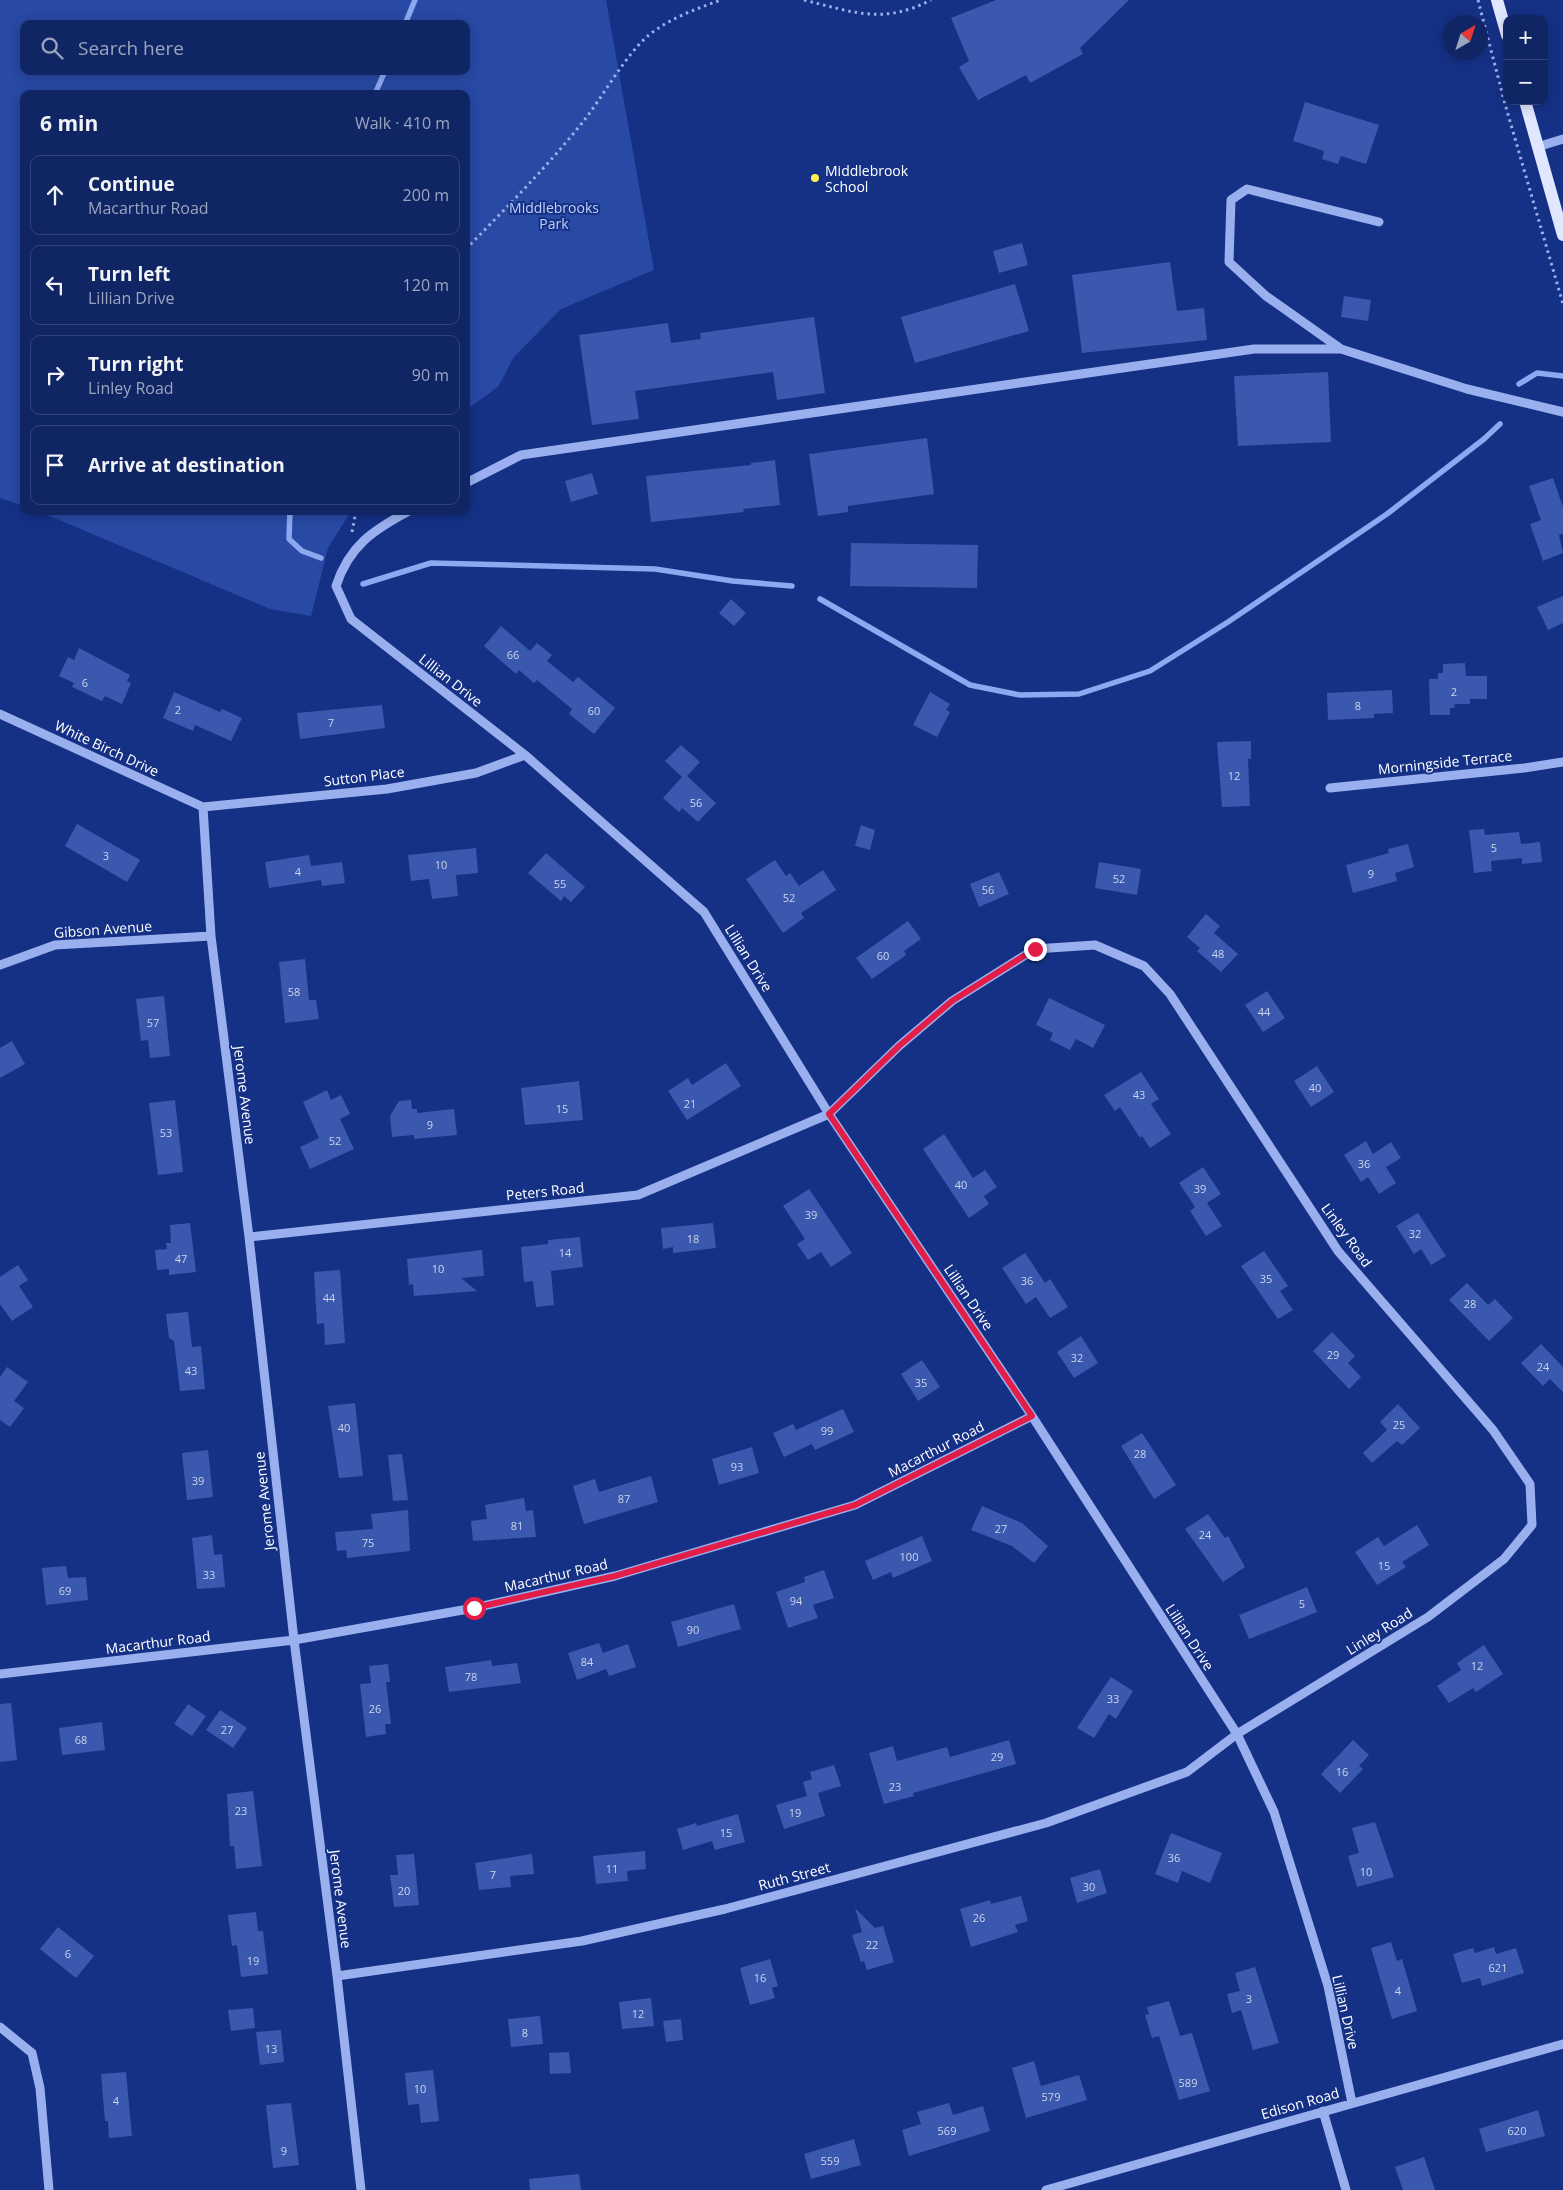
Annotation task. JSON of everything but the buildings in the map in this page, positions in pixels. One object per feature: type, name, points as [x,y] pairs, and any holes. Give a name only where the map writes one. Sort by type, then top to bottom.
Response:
[{"type":"main road","points":[[1497,0],[1503,21]]},
{"type":"main road","points":[[1526,105],[1563,236]]},
{"type":"street","points":[[1537,147],[1563,139]]},
{"type":"street","points":[[1341,349],[1266,296],[1229,262],[1231,200],[1247,189],[1379,222]]},
{"type":"street","points":[[470,481],[521,455],[1254,349],[1341,349],[1467,389],[1563,412]]},
{"type":"street","name":"Lillian Drive","points":[[401,515],[368,536],[343,564],[336,586],[351,618],[371,636],[525,755],[704,912],[829,1114],[1032,1416],[1237,1734],[1274,1812],[1328,1986],[1352,2103]]},
{"type":"street","name":"White Birch Drive","points":[[0,714],[203,807]]},
{"type":"street","name":"Sutton Place","points":[[203,807],[387,789],[476,773],[525,755]]},
{"type":"street","name":"Morningside Terrace","points":[[1330,788],[1524,768],[1563,762]]},
{"type":"street","name":"Jerome Avenue","points":[[203,807],[211,936],[249,1237],[294,1640],[362,2190]]},
{"type":"street","name":"Gibson Avenue","points":[[0,965],[55,945],[211,936]]},
{"type":"street","name":"Linley Road","points":[[829,1114],[899,1046],[952,1001],[1035,949],[1095,945],[1144,966],[1170,994],[1338,1251],[1493,1430],[1530,1484],[1532,1525],[1504,1560],[1428,1617],[1237,1734]]},
{"type":"street","name":"Peters Road","points":[[249,1237],[638,1195],[829,1114]]},
{"type":"street","name":"Macarthur Road","points":[[0,1674],[294,1640],[474,1608],[615,1576],[855,1505],[1032,1416]]},
{"type":"street","name":"Ruth Street","points":[[337,1976],[582,1942],[725,1908],[1046,1823],[1187,1772],[1237,1734]]},
{"type":"street","points":[[0,2027],[32,2053],[40,2088],[49,2190]]},
{"type":"street","name":"Edison Road","points":[[1046,2190],[1563,2044]]},
{"type":"street","points":[[1323,2111],[1346,2190]]},
{"type":"path","points":[[470,245],[489,228],[566,144],[638,46],[650,34],[682,15],[721,0]]},
{"type":"path","points":[[804,0],[867,15],[886,15],[920,6],[931,0]]},
{"type":"path","points":[[1478,0],[1505,104],[1563,304]]},
{"type":"path","points":[[352,532],[355,515]]},
{"type":"green space","name":"Middlebrooks Park","points":[[0,0],[606,0],[654,270],[561,309],[514,357],[498,387],[470,407],[470,90],[20,90],[20,505],[0,498]]},
{"type":"green space","points":[[47,515],[349,515],[328,548],[311,616],[270,609]]},
{"type":"waterway","points":[[407,20],[415,0]]},
{"type":"waterway","points":[[377,90],[383,75]]},
{"type":"waterway","points":[[1519,384],[1537,373],[1563,376]]},
{"type":"waterway","points":[[820,599],[970,685],[1020,695],[1079,694],[1150,671],[1228,622],[1387,514],[1484,439],[1500,424]]},
{"type":"waterway","points":[[290,515],[289,539],[302,551],[321,558]]},
{"type":"waterway","points":[[363,584],[431,563],[655,569],[733,581],[792,586]]},
{"type":"place","name":"Middlebrook School","points":[[815,178]]},
{"type":"route","points":[[474,1608],[615,1576],[855,1505],[1032,1416],[829,1114],[899,1046],[952,1001],[1035,949]]}]
